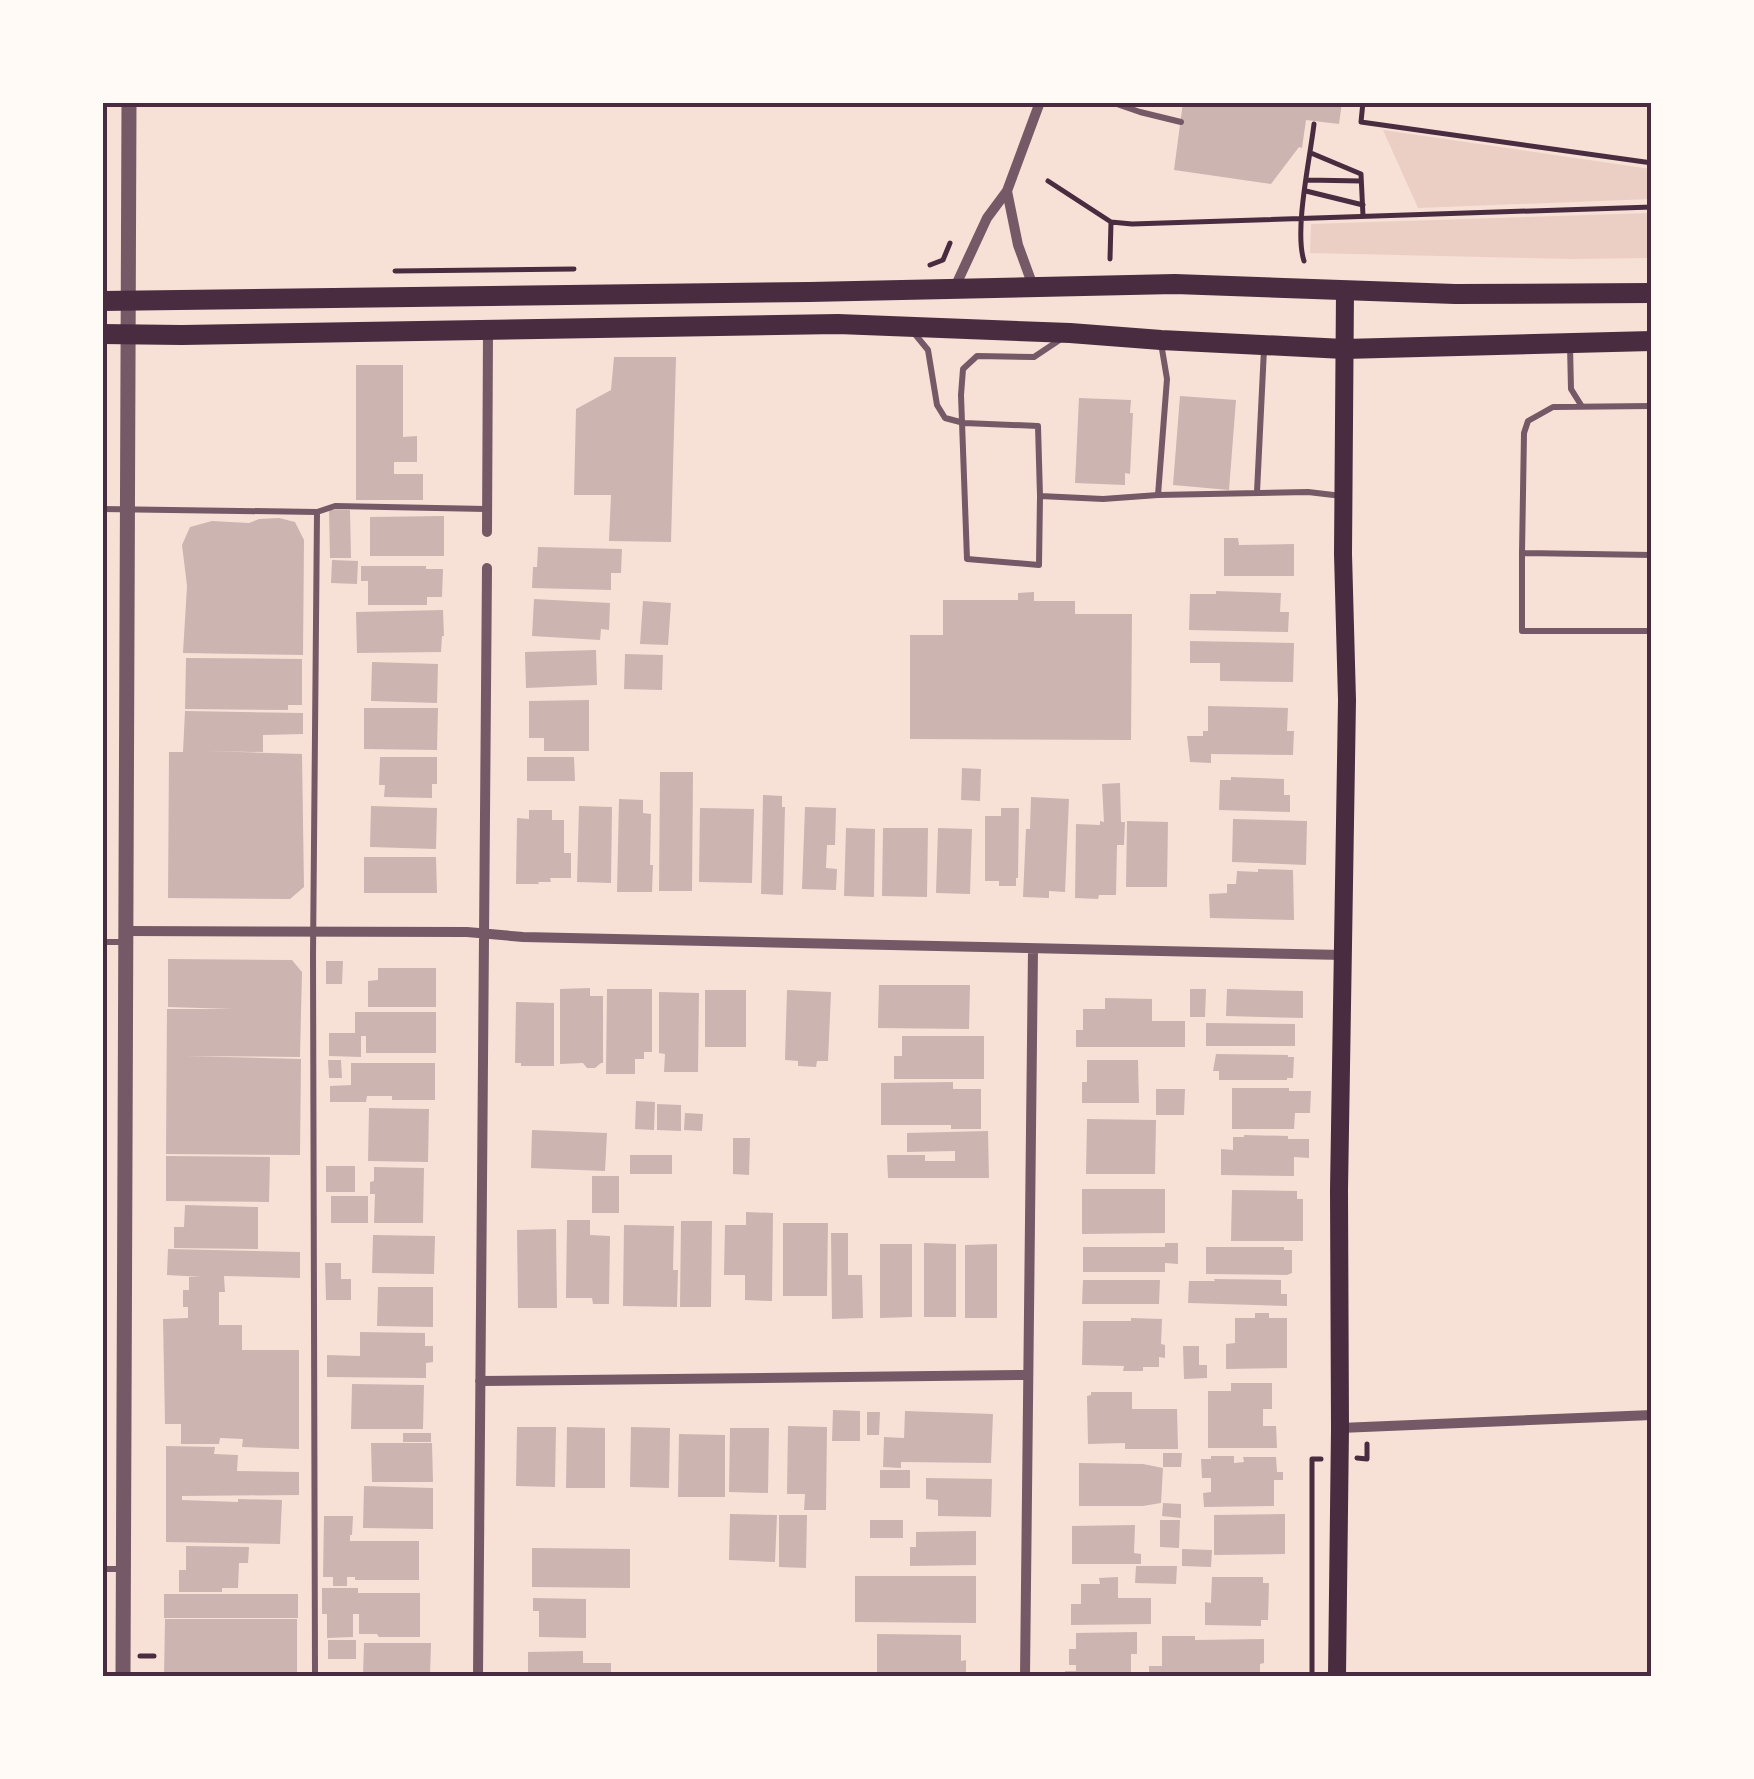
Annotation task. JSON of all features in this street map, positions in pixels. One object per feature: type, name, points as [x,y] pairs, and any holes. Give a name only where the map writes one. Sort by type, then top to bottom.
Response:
[{"type":"highway","points":[[102,301],[1175,284],[1454,294],[1652,293]]},
{"type":"highway","points":[[102,334],[838,324],[1070,332],[1344,349],[1652,341]]},
{"type":"main road","points":[[1337,1676],[1347,700],[1343,496],[1345,291]]},
{"type":"street","points":[[123,1676],[130,102]]},
{"type":"street","points":[[955,288],[988,218],[1008,191],[1040,102]]},
{"type":"street","points":[[1008,191],[1018,245],[1033,286]]},
{"type":"street","points":[[487,532],[488,330]]},
{"type":"street","points":[[478,1676],[487,568]]},
{"type":"street","points":[[126,937],[313,931],[1344,955]]},
{"type":"street","points":[[1025,1676],[1033,949]]},
{"type":"street","points":[[480,1381],[1027,1374]]},
{"type":"street","points":[[1340,1428],[1652,1415]]},
{"type":"lane","points":[[1111,102],[1180,122]]},
{"type":"lane","points":[[909,327],[928,350],[937,405],[945,418],[964,422],[1038,426],[1038,565],[966,560],[964,422],[961,395],[963,369],[978,356],[1034,357],[1070,332]]},
{"type":"lane","points":[[1158,496],[1167,379],[1160,340]]},
{"type":"lane","points":[[1570,344],[1571,389],[1582,406]]},
{"type":"lane","points":[[1257,492],[1264,346]]},
{"type":"lane","points":[[1652,406],[1553,407],[1528,421],[1524,433],[1522,631],[1652,630]]},
{"type":"lane","points":[[1040,496],[1103,499],[1257,492],[1343,496]]},
{"type":"lane","points":[[102,509],[488,509]]},
{"type":"lane","points":[[315,1676],[313,931],[317,512]]},
{"type":"lane","points":[[1522,553],[1652,555]]},
{"type":"lane","points":[[102,942],[126,937]]},
{"type":"lane","points":[[102,1569],[124,1569]]},
{"type":"path","points":[[1364,102],[1361,122],[1652,163]]},
{"type":"path","points":[[1304,261],[1302,218],[1314,124]]},
{"type":"path","points":[[1310,153],[1361,174],[1363,216]]},
{"type":"path","points":[[1307,180],[1361,182]]},
{"type":"path","points":[[1048,181],[1111,222],[1652,207]]},
{"type":"path","points":[[1306,191],[1363,206]]},
{"type":"path","points":[[1110,260],[1111,222]]},
{"type":"path","points":[[1312,1459],[1312,1676]]},
{"type":"shaded area","points":[[1383,130],[1651,169],[1651,199],[1418,208]]},
{"type":"shaded area","points":[[1651,213],[1651,258],[1310,253],[1311,224]]},
{"type":"building","points":[[1183,102],[1342,102],[1339,124],[1306,120],[1302,148],[1271,184],[1174,170]]},
{"type":"building","points":[[614,357],[676,357],[671,542],[609,541],[611,495],[574,495],[576,409],[611,390]]},
{"type":"building","points":[[356,365],[403,365],[403,437],[417,436],[417,462],[394,462],[394,474],[423,474],[423,500],[356,500]]},
{"type":"building","points":[[1180,396],[1236,400],[1229,490],[1173,485]]},
{"type":"building","points":[[1079,398],[1131,400],[1130,474],[1125,473],[1125,485],[1075,483]]},
{"type":"building","points":[[329,510],[350,510],[351,558],[330,558]]},
{"type":"building","points":[[444,516],[444,556],[370,556],[370,517]]},
{"type":"building","points":[[279,518],[295,522],[304,540],[303,655],[183,653],[187,586],[182,545],[190,527],[212,521],[249,523]]},
{"type":"building","points":[[1224,538],[1238,538],[1239,545],[1294,544],[1294,576],[1224,576]]},
{"type":"building","points":[[538,547],[622,549],[621,573],[611,573],[611,590],[532,588]]},
{"type":"building","points":[[332,560],[358,561],[357,584],[331,583]]},
{"type":"building","points":[[361,566],[443,569],[442,597],[427,597],[427,605],[368,605],[368,581],[361,581]]},
{"type":"building","points":[[1034,592],[1034,601],[1075,601],[1075,614],[1132,614],[1131,740],[910,739],[910,635],[943,635],[943,600],[1018,600],[1018,593]]},
{"type":"building","points":[[1281,593],[1280,612],[1289,612],[1288,632],[1189,630],[1190,594]]},
{"type":"building","points":[[534,599],[610,603],[609,630],[601,629],[600,640],[532,636]]},
{"type":"building","points":[[643,601],[671,603],[668,645],[640,644]]},
{"type":"building","points":[[443,610],[441,652],[357,653],[356,612]]},
{"type":"building","points":[[1190,641],[1294,643],[1293,682],[1220,681],[1220,663],[1190,663]]},
{"type":"building","points":[[596,650],[597,685],[526,688],[525,652]]},
{"type":"building","points":[[625,654],[663,655],[662,690],[624,689]]},
{"type":"building","points":[[186,658],[302,659],[302,705],[288,705],[288,710],[185,709]]},
{"type":"building","points":[[372,662],[438,664],[437,703],[371,701]]},
{"type":"building","points":[[589,700],[589,751],[544,751],[544,738],[529,738],[529,701]]},
{"type":"building","points":[[1208,706],[1288,708],[1287,731],[1294,731],[1293,755],[1211,754],[1211,763],[1190,762],[1187,736],[1203,736],[1203,731],[1208,731]]},
{"type":"building","points":[[364,708],[438,708],[437,750],[364,749]]},
{"type":"building","points":[[185,711],[303,713],[303,734],[263,735],[263,752],[206,751],[302,754],[304,887],[290,899],[168,898],[169,752],[183,752]]},
{"type":"building","points":[[380,757],[437,757],[437,784],[432,784],[432,798],[384,797],[385,785],[379,785]]},
{"type":"building","points":[[527,757],[574,757],[575,781],[527,781]]},
{"type":"building","points":[[962,768],[981,769],[980,801],[961,800]]},
{"type":"building","points":[[660,772],[693,772],[692,891],[659,891]]},
{"type":"building","points":[[1284,779],[1284,795],[1290,795],[1290,812],[1219,810],[1220,780]]},
{"type":"building","points":[[1120,783],[1121,822],[1125,822],[1124,845],[1117,845],[1116,895],[1075,898],[1076,824],[1104,822],[1102,784]]},
{"type":"building","points":[[763,795],[782,796],[785,807],[783,895],[761,894]]},
{"type":"building","points":[[1031,797],[1069,799],[1065,892],[1049,891],[1049,898],[1023,897]]},
{"type":"building","points":[[619,799],[643,800],[643,813],[651,814],[652,892],[617,892]]},
{"type":"building","points":[[371,806],[437,808],[436,849],[370,847]]},
{"type":"building","points":[[579,806],[612,807],[611,883],[577,882]]},
{"type":"building","points":[[805,807],[836,808],[835,845],[827,845],[826,868],[837,869],[836,890],[802,889]]},
{"type":"building","points":[[700,808],[754,809],[752,883],[699,882]]},
{"type":"building","points":[[1001,808],[1019,808],[1016,886],[985,881],[985,816],[1001,816]]},
{"type":"building","points":[[529,810],[552,810],[552,820],[564,820],[564,853],[571,853],[571,878],[516,884],[517,818],[529,819]]},
{"type":"building","points":[[1233,819],[1307,821],[1306,865],[1232,862]]},
{"type":"building","points":[[1127,821],[1168,822],[1167,887],[1126,887]]},
{"type":"building","points":[[846,828],[875,829],[874,897],[844,896]]},
{"type":"building","points":[[883,828],[928,828],[927,897],[882,896]]},
{"type":"building","points":[[938,828],[972,829],[970,894],[936,893]]},
{"type":"building","points":[[364,857],[436,857],[437,893],[364,893]]},
{"type":"building","points":[[1293,870],[1294,920],[1210,918],[1209,894],[1227,893],[1227,884],[1236,884],[1237,871]]},
{"type":"building","points":[[168,959],[292,960],[302,972],[300,1057],[185,1056],[301,1059],[300,1155],[166,1154],[167,1009],[233,1009],[168,1007]]},
{"type":"building","points":[[326,961],[343,961],[342,984],[326,984]]},
{"type":"building","points":[[378,968],[436,968],[436,1007],[368,1007],[368,981],[378,980]]},
{"type":"building","points":[[879,985],[970,985],[969,1029],[878,1028]]},
{"type":"building","points":[[590,988],[590,996],[603,996],[603,1063],[595,1068],[587,1068],[583,1063],[560,1064],[560,989]]},
{"type":"building","points":[[607,989],[652,989],[652,1052],[644,1052],[644,1059],[635,1059],[635,1074],[606,1074]]},
{"type":"building","points":[[1190,989],[1206,989],[1205,1017],[1190,1017]]},
{"type":"building","points":[[1227,989],[1303,991],[1303,1018],[1226,1016]]},
{"type":"building","points":[[705,990],[746,990],[746,1047],[705,1047]]},
{"type":"building","points":[[787,990],[831,992],[828,1061],[817,1061],[816,1067],[785,1060]]},
{"type":"building","points":[[659,992],[699,993],[698,1072],[664,1072],[665,1054],[659,1053]]},
{"type":"building","points":[[1105,998],[1152,999],[1152,1021],[1185,1021],[1185,1047],[1076,1047],[1076,1030],[1083,1030],[1083,1009],[1105,1009]]},
{"type":"building","points":[[516,1002],[554,1003],[554,1066],[515,1063]]},
{"type":"building","points":[[355,1012],[436,1012],[436,1053],[366,1053],[366,1036],[361,1036],[361,1057],[329,1056],[329,1033],[355,1033]]},
{"type":"building","points":[[1206,1023],[1295,1024],[1295,1046],[1206,1046]]},
{"type":"building","points":[[902,1036],[984,1036],[984,1079],[894,1079],[894,1056],[902,1056]]},
{"type":"building","points":[[1216,1054],[1288,1055],[1294,1057],[1293,1078],[1219,1080],[1219,1071],[1213,1071]]},
{"type":"building","points":[[328,1060],[341,1060],[342,1078],[329,1078]]},
{"type":"building","points":[[1087,1060],[1138,1060],[1139,1103],[1082,1103]]},
{"type":"building","points":[[351,1063],[435,1063],[435,1100],[367,1096],[366,1102],[330,1102],[330,1086],[351,1085]]},
{"type":"building","points":[[953,1082],[953,1089],[981,1089],[981,1129],[881,1125],[881,1083]]},
{"type":"building","points":[[1232,1088],[1311,1091],[1310,1113],[1295,1113],[1294,1129],[1232,1129]]},
{"type":"building","points":[[1156,1089],[1185,1089],[1184,1115],[1156,1115]]},
{"type":"building","points":[[636,1101],[655,1102],[654,1130],[635,1129]]},
{"type":"building","points":[[657,1104],[681,1105],[681,1131],[657,1130]]},
{"type":"building","points":[[369,1108],[429,1109],[428,1162],[368,1161]]},
{"type":"building","points":[[685,1113],[703,1114],[702,1131],[684,1130]]},
{"type":"building","points":[[1087,1119],[1156,1120],[1155,1174],[1086,1174]]},
{"type":"building","points":[[532,1130],[607,1133],[605,1171],[531,1168]]},
{"type":"building","points":[[988,1131],[989,1178],[888,1178],[887,1155],[925,1155],[925,1161],[955,1161],[955,1151],[907,1152],[907,1133]]},
{"type":"building","points":[[1233,1137],[1309,1139],[1309,1158],[1294,1157],[1294,1176],[1221,1175],[1221,1149],[1233,1150]]},
{"type":"building","points":[[733,1138],[750,1138],[749,1175],[733,1174]]},
{"type":"building","points":[[630,1155],[672,1155],[672,1174],[630,1174]]},
{"type":"building","points":[[166,1156],[270,1157],[269,1202],[166,1201]]},
{"type":"building","points":[[326,1166],[355,1166],[355,1192],[326,1192]]},
{"type":"building","points":[[374,1167],[424,1168],[423,1223],[374,1223],[375,1194],[370,1194],[370,1182],[374,1181]]},
{"type":"building","points":[[592,1176],[619,1176],[619,1213],[592,1213]]},
{"type":"building","points":[[1082,1189],[1165,1189],[1165,1233],[1082,1234]]},
{"type":"building","points":[[1232,1190],[1297,1191],[1297,1199],[1303,1199],[1303,1241],[1231,1241]]},
{"type":"building","points":[[331,1196],[368,1196],[368,1223],[331,1223]]},
{"type":"building","points":[[185,1205],[258,1207],[258,1249],[174,1248],[174,1227],[184,1227]]},
{"type":"building","points":[[746,1212],[773,1213],[772,1301],[745,1300],[745,1275],[724,1275],[725,1225],[746,1225]]},
{"type":"building","points":[[567,1220],[590,1220],[590,1235],[610,1236],[609,1304],[593,1304],[592,1298],[566,1298]]},
{"type":"building","points":[[681,1221],[712,1221],[711,1307],[680,1307]]},
{"type":"building","points":[[783,1223],[828,1223],[827,1296],[783,1296]]},
{"type":"building","points":[[624,1225],[674,1226],[677,1307],[623,1306]]},
{"type":"building","points":[[556,1229],[557,1308],[518,1308],[517,1230]]},
{"type":"building","points":[[831,1233],[848,1233],[848,1275],[862,1275],[863,1318],[832,1319]]},
{"type":"building","points":[[373,1235],[435,1236],[434,1274],[372,1273]]},
{"type":"building","points":[[924,1243],[956,1244],[956,1317],[924,1317]]},
{"type":"building","points":[[1165,1243],[1178,1243],[1178,1264],[1165,1263],[1165,1272],[1083,1272],[1083,1247],[1165,1247]]},
{"type":"building","points":[[880,1244],[912,1244],[912,1317],[880,1318]]},
{"type":"building","points":[[997,1244],[997,1318],[965,1318],[965,1245]]},
{"type":"building","points":[[1206,1247],[1284,1247],[1292,1250],[1292,1273],[1206,1274]]},
{"type":"building","points":[[168,1249],[300,1252],[300,1278],[224,1276],[225,1292],[219,1292],[219,1325],[242,1325],[242,1350],[299,1350],[299,1449],[242,1447],[243,1439],[220,1438],[219,1444],[181,1444],[181,1424],[165,1424],[163,1319],[188,1318],[183,1290],[189,1290],[189,1277],[203,1277],[167,1275]]},
{"type":"building","points":[[325,1263],[341,1263],[341,1279],[351,1279],[351,1300],[326,1300]]},
{"type":"building","points":[[1083,1280],[1160,1280],[1159,1304],[1082,1304]]},
{"type":"building","points":[[1281,1280],[1281,1294],[1287,1294],[1287,1306],[1188,1303],[1189,1281]]},
{"type":"building","points":[[378,1287],[433,1287],[433,1327],[377,1326]]},
{"type":"building","points":[[1255,1313],[1287,1318],[1287,1368],[1226,1369],[1226,1344],[1235,1343],[1235,1318],[1255,1318]]},
{"type":"building","points":[[1162,1319],[1165,1358],[1159,1357],[1159,1367],[1123,1371],[1124,1366],[1082,1365],[1083,1321]]},
{"type":"building","points":[[360,1332],[425,1333],[425,1346],[433,1346],[433,1362],[426,1363],[426,1378],[327,1377],[327,1355],[360,1356]]},
{"type":"building","points":[[1183,1346],[1199,1346],[1199,1365],[1207,1365],[1207,1378],[1184,1379]]},
{"type":"building","points":[[1231,1383],[1272,1383],[1272,1409],[1263,1409],[1263,1426],[1276,1426],[1277,1448],[1208,1448],[1208,1391],[1231,1391]]},
{"type":"building","points":[[352,1384],[424,1385],[423,1429],[351,1429]]},
{"type":"building","points":[[1091,1392],[1132,1392],[1132,1409],[1177,1409],[1178,1449],[1125,1449],[1125,1443],[1088,1444],[1087,1396]]},
{"type":"building","points":[[833,1410],[860,1411],[860,1441],[832,1441]]},
{"type":"building","points":[[905,1411],[993,1414],[991,1463],[901,1462],[901,1468],[883,1467],[884,1437],[904,1438]]},
{"type":"building","points":[[867,1412],[880,1412],[879,1435],[867,1435]]},
{"type":"building","points":[[788,1426],[827,1427],[826,1510],[804,1510],[805,1494],[787,1494]]},
{"type":"building","points":[[517,1427],[556,1427],[555,1487],[516,1486]]},
{"type":"building","points":[[567,1427],[605,1428],[605,1488],[566,1488]]},
{"type":"building","points":[[631,1427],[670,1428],[669,1488],[630,1487]]},
{"type":"building","points":[[730,1428],[769,1428],[768,1493],[729,1492]]},
{"type":"building","points":[[403,1433],[431,1433],[431,1442],[403,1442]]},
{"type":"building","points":[[679,1434],[725,1435],[725,1497],[678,1497]]},
{"type":"building","points":[[371,1443],[432,1443],[433,1482],[372,1482]]},
{"type":"building","points":[[166,1446],[215,1447],[214,1454],[238,1455],[237,1471],[299,1472],[299,1495],[182,1496],[182,1500],[282,1500],[280,1544],[166,1542]]},
{"type":"building","points":[[1163,1453],[1182,1453],[1181,1467],[1163,1467]]},
{"type":"building","points":[[1234,1456],[1234,1463],[1244,1462],[1243,1457],[1276,1457],[1277,1472],[1283,1472],[1283,1480],[1274,1480],[1274,1506],[1204,1507],[1203,1493],[1211,1492],[1211,1478],[1202,1478],[1201,1459]]},
{"type":"building","points":[[1079,1463],[1163,1468],[1161,1503],[1079,1506]]},
{"type":"building","points":[[880,1470],[910,1470],[910,1488],[880,1488]]},
{"type":"building","points":[[926,1478],[992,1479],[991,1517],[938,1516],[938,1500],[926,1499]]},
{"type":"building","points":[[364,1486],[433,1488],[433,1529],[363,1528]]},
{"type":"building","points":[[1163,1503],[1181,1504],[1181,1518],[1162,1516]]},
{"type":"building","points":[[730,1514],[777,1515],[775,1562],[729,1560]]},
{"type":"building","points":[[1285,1514],[1285,1554],[1214,1555],[1214,1515]]},
{"type":"building","points":[[779,1515],[807,1515],[806,1568],[779,1567]]},
{"type":"building","points":[[324,1516],[353,1516],[350,1541],[419,1541],[419,1580],[347,1577],[347,1586],[333,1586],[333,1577],[323,1577]]},
{"type":"building","points":[[870,1520],[903,1520],[903,1538],[870,1538]]},
{"type":"building","points":[[1160,1520],[1180,1520],[1179,1548],[1160,1547]]},
{"type":"building","points":[[1135,1525],[1134,1553],[1141,1554],[1141,1564],[1072,1564],[1072,1526]]},
{"type":"building","points":[[976,1531],[976,1565],[910,1566],[910,1547],[916,1547],[916,1532]]},
{"type":"building","points":[[186,1546],[249,1547],[248,1563],[239,1563],[238,1588],[179,1592],[179,1570],[186,1570]]},
{"type":"building","points":[[532,1548],[630,1549],[630,1588],[532,1587]]},
{"type":"building","points":[[1182,1549],[1212,1550],[1211,1567],[1182,1566]]},
{"type":"building","points":[[1136,1566],[1177,1566],[1176,1584],[1135,1583]]},
{"type":"building","points":[[855,1576],[976,1576],[976,1623],[855,1622]]},
{"type":"building","points":[[1118,1577],[1118,1598],[1151,1598],[1151,1624],[1071,1625],[1071,1604],[1081,1604],[1081,1584],[1100,1584],[1099,1578]]},
{"type":"building","points":[[1212,1577],[1263,1577],[1263,1583],[1269,1583],[1268,1620],[1261,1620],[1261,1626],[1205,1625],[1205,1602],[1211,1603]]},
{"type":"building","points":[[322,1588],[358,1588],[358,1593],[420,1593],[420,1637],[359,1634],[359,1614],[353,1614],[353,1637],[327,1638]]},
{"type":"building","points":[[164,1594],[298,1594],[298,1618],[164,1618]]},
{"type":"building","points":[[533,1598],[586,1599],[586,1638],[539,1637],[539,1611],[533,1611]]},
{"type":"building","points":[[165,1619],[297,1619],[297,1676],[164,1676]]},
{"type":"building","points":[[1137,1632],[1131,1676],[1065,1676],[1065,1671],[1076,1671],[1076,1665],[1069,1665],[1069,1649],[1076,1649],[1076,1633]]},
{"type":"building","points":[[877,1634],[961,1635],[961,1661],[966,1660],[966,1676],[877,1676]]},
{"type":"building","points":[[1162,1636],[1195,1636],[1195,1640],[1264,1639],[1260,1676],[1149,1676],[1149,1666],[1162,1666]]},
{"type":"building","points":[[328,1640],[356,1640],[356,1659],[328,1659]]},
{"type":"building","points":[[364,1643],[431,1643],[430,1676],[363,1676]]},
{"type":"building","points":[[583,1651],[583,1663],[611,1663],[611,1676],[528,1676],[528,1652]]}]
